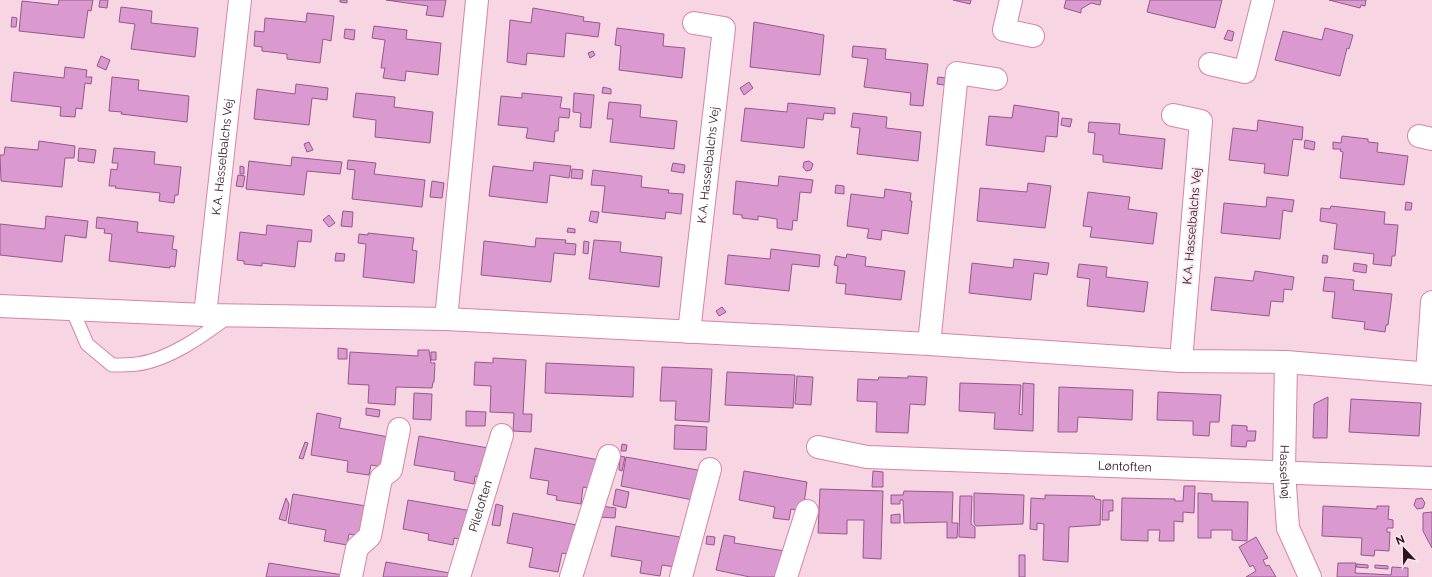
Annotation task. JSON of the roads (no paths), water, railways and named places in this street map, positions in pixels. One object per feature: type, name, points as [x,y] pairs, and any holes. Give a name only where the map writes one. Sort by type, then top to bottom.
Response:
[{"type":"street","name":"K.A. Hasselbalchs Vej","points":[[204,314],[240,0]]},
{"type":"street","points":[[446,319],[478,0]]},
{"type":"street","points":[[1011,0],[1004,30],[1033,36]]},
{"type":"street","points":[[1210,64],[1245,72],[1263,0]]},
{"type":"street","name":"K.A. Hasselbalchs Vej","points":[[689,332],[724,28],[694,23]]},
{"type":"street","points":[[929,344],[957,73],[996,79]]},
{"type":"street","name":"K.A. Hasselbalchs Vej","points":[[1173,114],[1201,121],[1181,361]]},
{"type":"street","points":[[0,306],[231,315],[446,319],[929,344],[1181,361],[1286,362],[1429,373],[1432,302]]},
{"type":"street","name":"Hasselhøj","points":[[1286,362],[1284,471],[1288,528],[1310,577]]},
{"type":"street","points":[[351,577],[357,548],[370,536],[381,478],[391,470],[399,429]]},
{"type":"street","name":"Piletoften","points":[[459,577],[502,436]]},
{"type":"street","name":"Løntoften","points":[[818,447],[867,457],[1284,471],[1432,478]]},
{"type":"street","points":[[570,577],[609,456]]},
{"type":"street","points":[[680,577],[710,469]]},
{"type":"street","points":[[786,577],[807,511]]},
{"type":"lane","points":[[72,310],[87,344],[112,365],[138,364],[168,355],[205,335],[231,315]]}]
